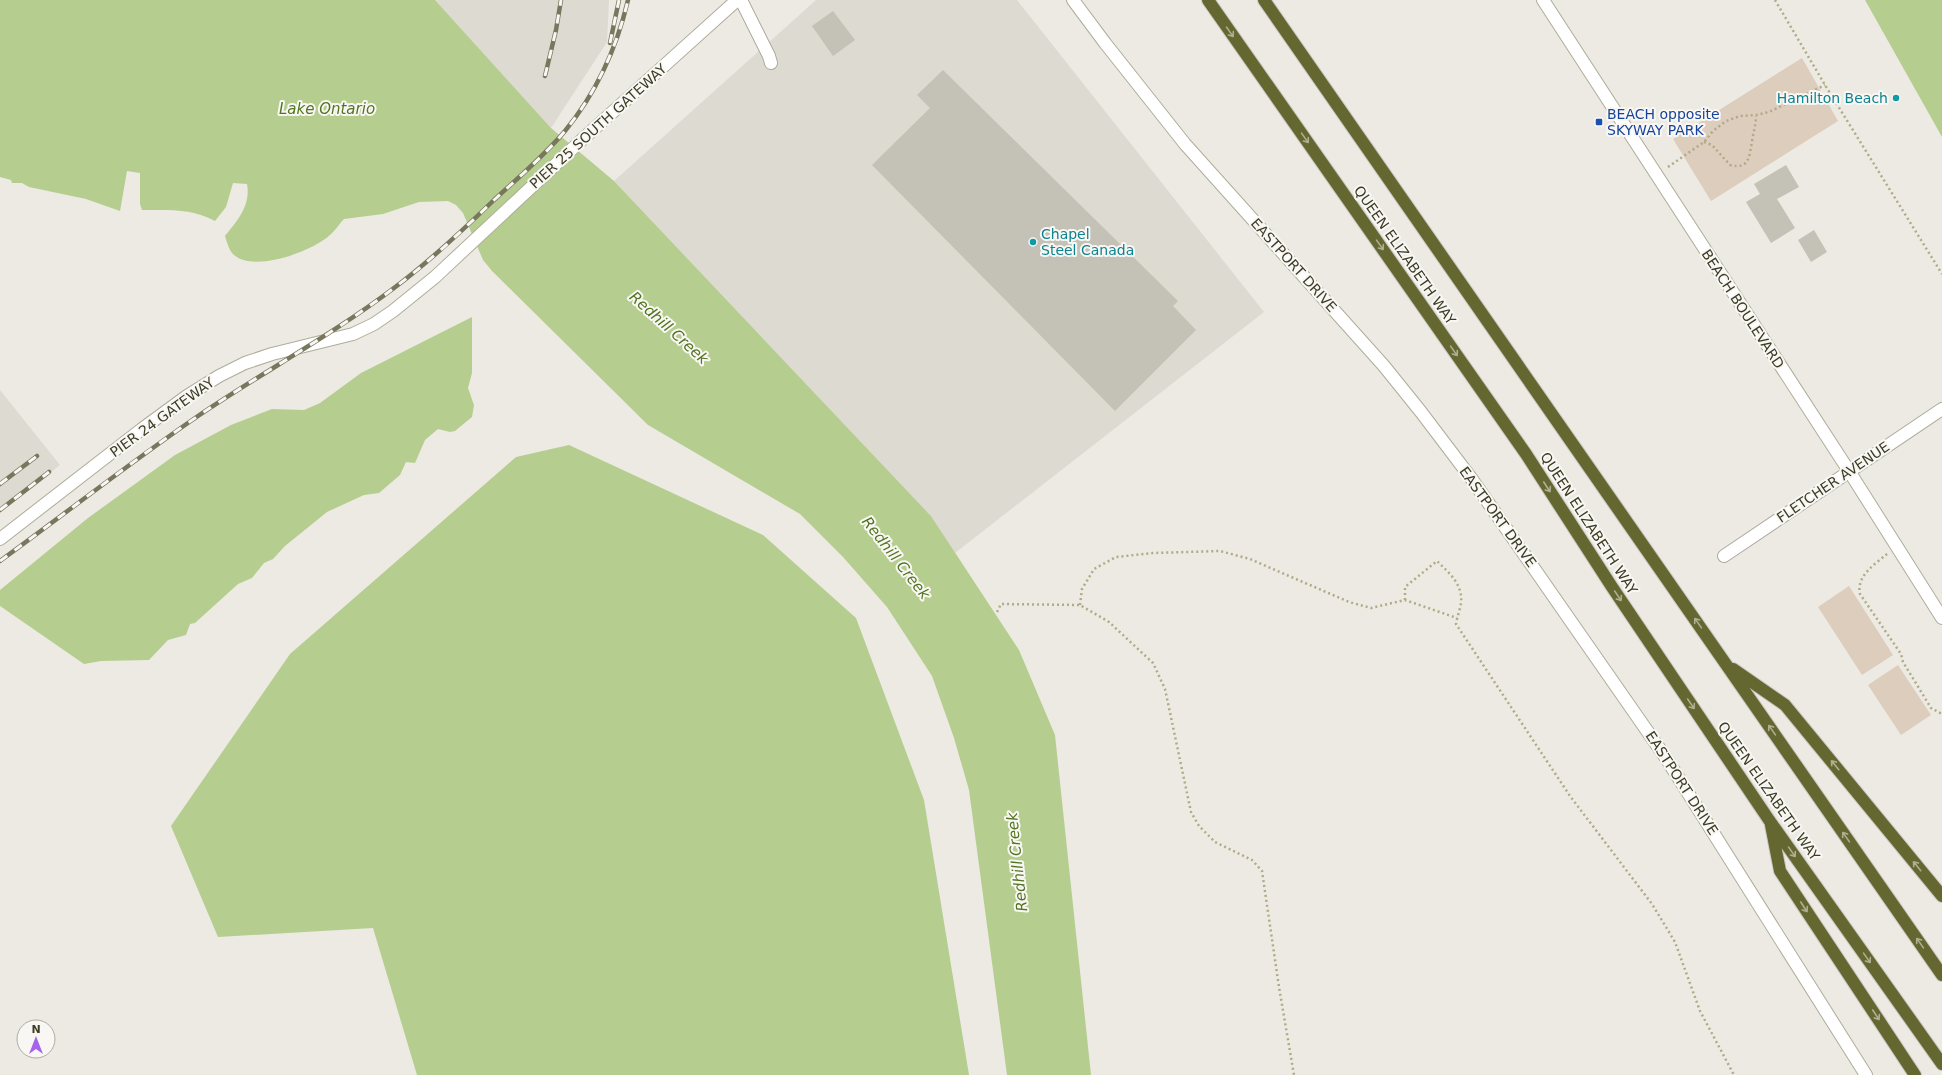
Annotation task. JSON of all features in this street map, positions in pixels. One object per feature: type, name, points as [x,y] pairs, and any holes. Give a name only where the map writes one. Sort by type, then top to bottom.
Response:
[{"type":"highway","name":"QUEEN ELIZABETH WAY","points":[[1208,0],[1526,454],[1612,587],[1770,820],[1942,1064]]},
{"type":"highway","points":[[1264,0],[1942,975]]},
{"type":"highway","points":[[1727,665],[1785,705],[1942,896]]},
{"type":"highway","points":[[1770,820],[1780,871],[1915,1075]]},
{"type":"street","name":"PIER 25 SOUTH GATEWAY","points":[[461,252],[586,136],[737,0]]},
{"type":"street","points":[[741,0],[771,63]]},
{"type":"street","name":"EASTPORT DRIVE","points":[[1073,0],[1185,144],[1384,366],[1471,478],[1666,758],[1866,1075]]},
{"type":"street","name":"BEACH BOULEVARD","points":[[1543,0],[1849,471],[1942,618]]},
{"type":"street","name":"PIER 24 GATEWAY","points":[[0,539],[142,429],[187,396],[219,376],[245,363],[265,356],[353,334],[374,324],[415,294],[461,252]]},
{"type":"street","name":"FLETCHER AVENUE","points":[[1724,556],[1942,409]]},
{"type":"path","points":[[1775,0],[1825,85],[1942,274]]},
{"type":"path","points":[[1656,176],[1704,142],[1713,131],[1726,121],[1740,116],[1756,116],[1782,107],[1825,85]]},
{"type":"path","points":[[1704,142],[1715,148],[1730,165],[1739,166],[1747,162],[1751,153],[1756,116]]},
{"type":"path","points":[[1896,546],[1869,570],[1861,580],[1859,590],[1860,594],[1901,654],[1903,662],[1931,708],[1942,714]]},
{"type":"path","points":[[1080,605],[1082,589],[1094,569],[1116,557],[1153,553],[1220,551],[1250,559],[1349,602],[1371,608],[1405,600],[1457,618]]},
{"type":"path","points":[[1405,600],[1405,588],[1437,561],[1456,580],[1461,590],[1461,603],[1456,624],[1570,796],[1652,904],[1674,942],[1700,1011],[1734,1075]]},
{"type":"path","points":[[997,612],[1001,604],[1080,605],[1109,622],[1153,663],[1165,689],[1191,812],[1199,826],[1215,842],[1252,860],[1262,871],[1279,988],[1294,1075]]},
{"type":"shaded area","points":[[435,0],[609,0],[607,42],[551,128]]},
{"type":"shaded area","points":[[816,0],[1017,0],[1264,312],[955,553],[931,516],[614,181]]},
{"type":"shaded area","points":[[1802,58],[1838,121],[1711,201],[1673,139]]},
{"type":"shaded area","points":[[0,390],[60,465],[0,511]]},
{"type":"shaded area","points":[[1849,586],[1893,655],[1862,675],[1818,607]]},
{"type":"shaded area","points":[[1898,665],[1931,715],[1901,735],[1868,685]]},
{"type":"water","points":[[0,0],[435,0],[551,128],[614,181],[931,516],[1019,650],[1055,735],[1091,1075],[1007,1075],[969,790],[954,738],[932,676],[887,607],[843,557],[800,514],[648,425],[492,271],[483,260],[463,213],[456,205],[448,201],[419,202],[383,214],[344,219],[334,232],[311,247],[283,258],[255,262],[243,260],[234,255],[229,249],[225,236],[242,213],[245,206],[248,192],[247,184],[233,183],[226,207],[215,221],[188,212],[170,210],[142,210],[140,204],[140,173],[127,171],[120,211],[86,199],[29,187],[22,183],[12,183],[11,180],[0,177]]},
{"type":"water","points":[[1865,0],[1942,0],[1942,137]]},
{"type":"water","points":[[472,317],[472,373],[468,388],[474,405],[472,417],[455,431],[450,432],[438,429],[425,440],[415,463],[406,462],[400,475],[379,493],[364,495],[327,512],[285,546],[273,559],[264,563],[252,578],[238,584],[195,623],[190,624],[186,635],[168,640],[149,660],[101,661],[84,664],[0,606],[0,590],[88,518],[175,455],[231,425],[272,409],[304,410],[320,403],[361,373]]},
{"type":"water","points":[[569,445],[763,535],[856,618],[924,800],[969,1075],[417,1075],[373,928],[218,937],[171,826],[290,654],[516,457]]},
{"type":"building","points":[[833,11],[855,40],[833,56],[812,26]]},
{"type":"building","name":"Chapel Steel Canada","points":[[943,70],[1178,301],[1173,306],[1196,330],[1115,411],[872,165],[930,108],[917,95]]},
{"type":"building","points":[[1786,165],[1799,187],[1777,199],[1795,228],[1771,243],[1746,202],[1760,194],[1754,184]]},
{"type":"building","points":[[1814,230],[1827,252],[1811,262],[1798,240]]},
{"type":"railway","points":[[545,76],[556,30],[561,0]]},
{"type":"railway","points":[[610,43],[619,0]]},
{"type":"railway","points":[[0,561],[173,433],[247,384],[346,322],[407,278],[445,246],[540,158],[565,131],[586,101],[604,69],[618,35],[628,0]]},
{"type":"railway","points":[[0,484],[37,456]]},
{"type":"railway","points":[[0,510],[49,472]]},
{"type":"place","name":"Hamilton Beach","points":[[1896,98]]},
{"type":"place","name":"BEACH opposite SKYWAY PARK","points":[[1599,122]]},
{"type":"place","name":"Chapel Steel Canada","points":[[1033,242]]},
{"type":"water label","name":"Lake Ontario","points":[[327,109]]},
{"type":"water label","name":"Redhill Creek","points":[[669,328]]},
{"type":"water label","name":"Redhill Creek","points":[[896,558]]},
{"type":"water label","name":"Redhill Creek","points":[[1017,862]]}]
